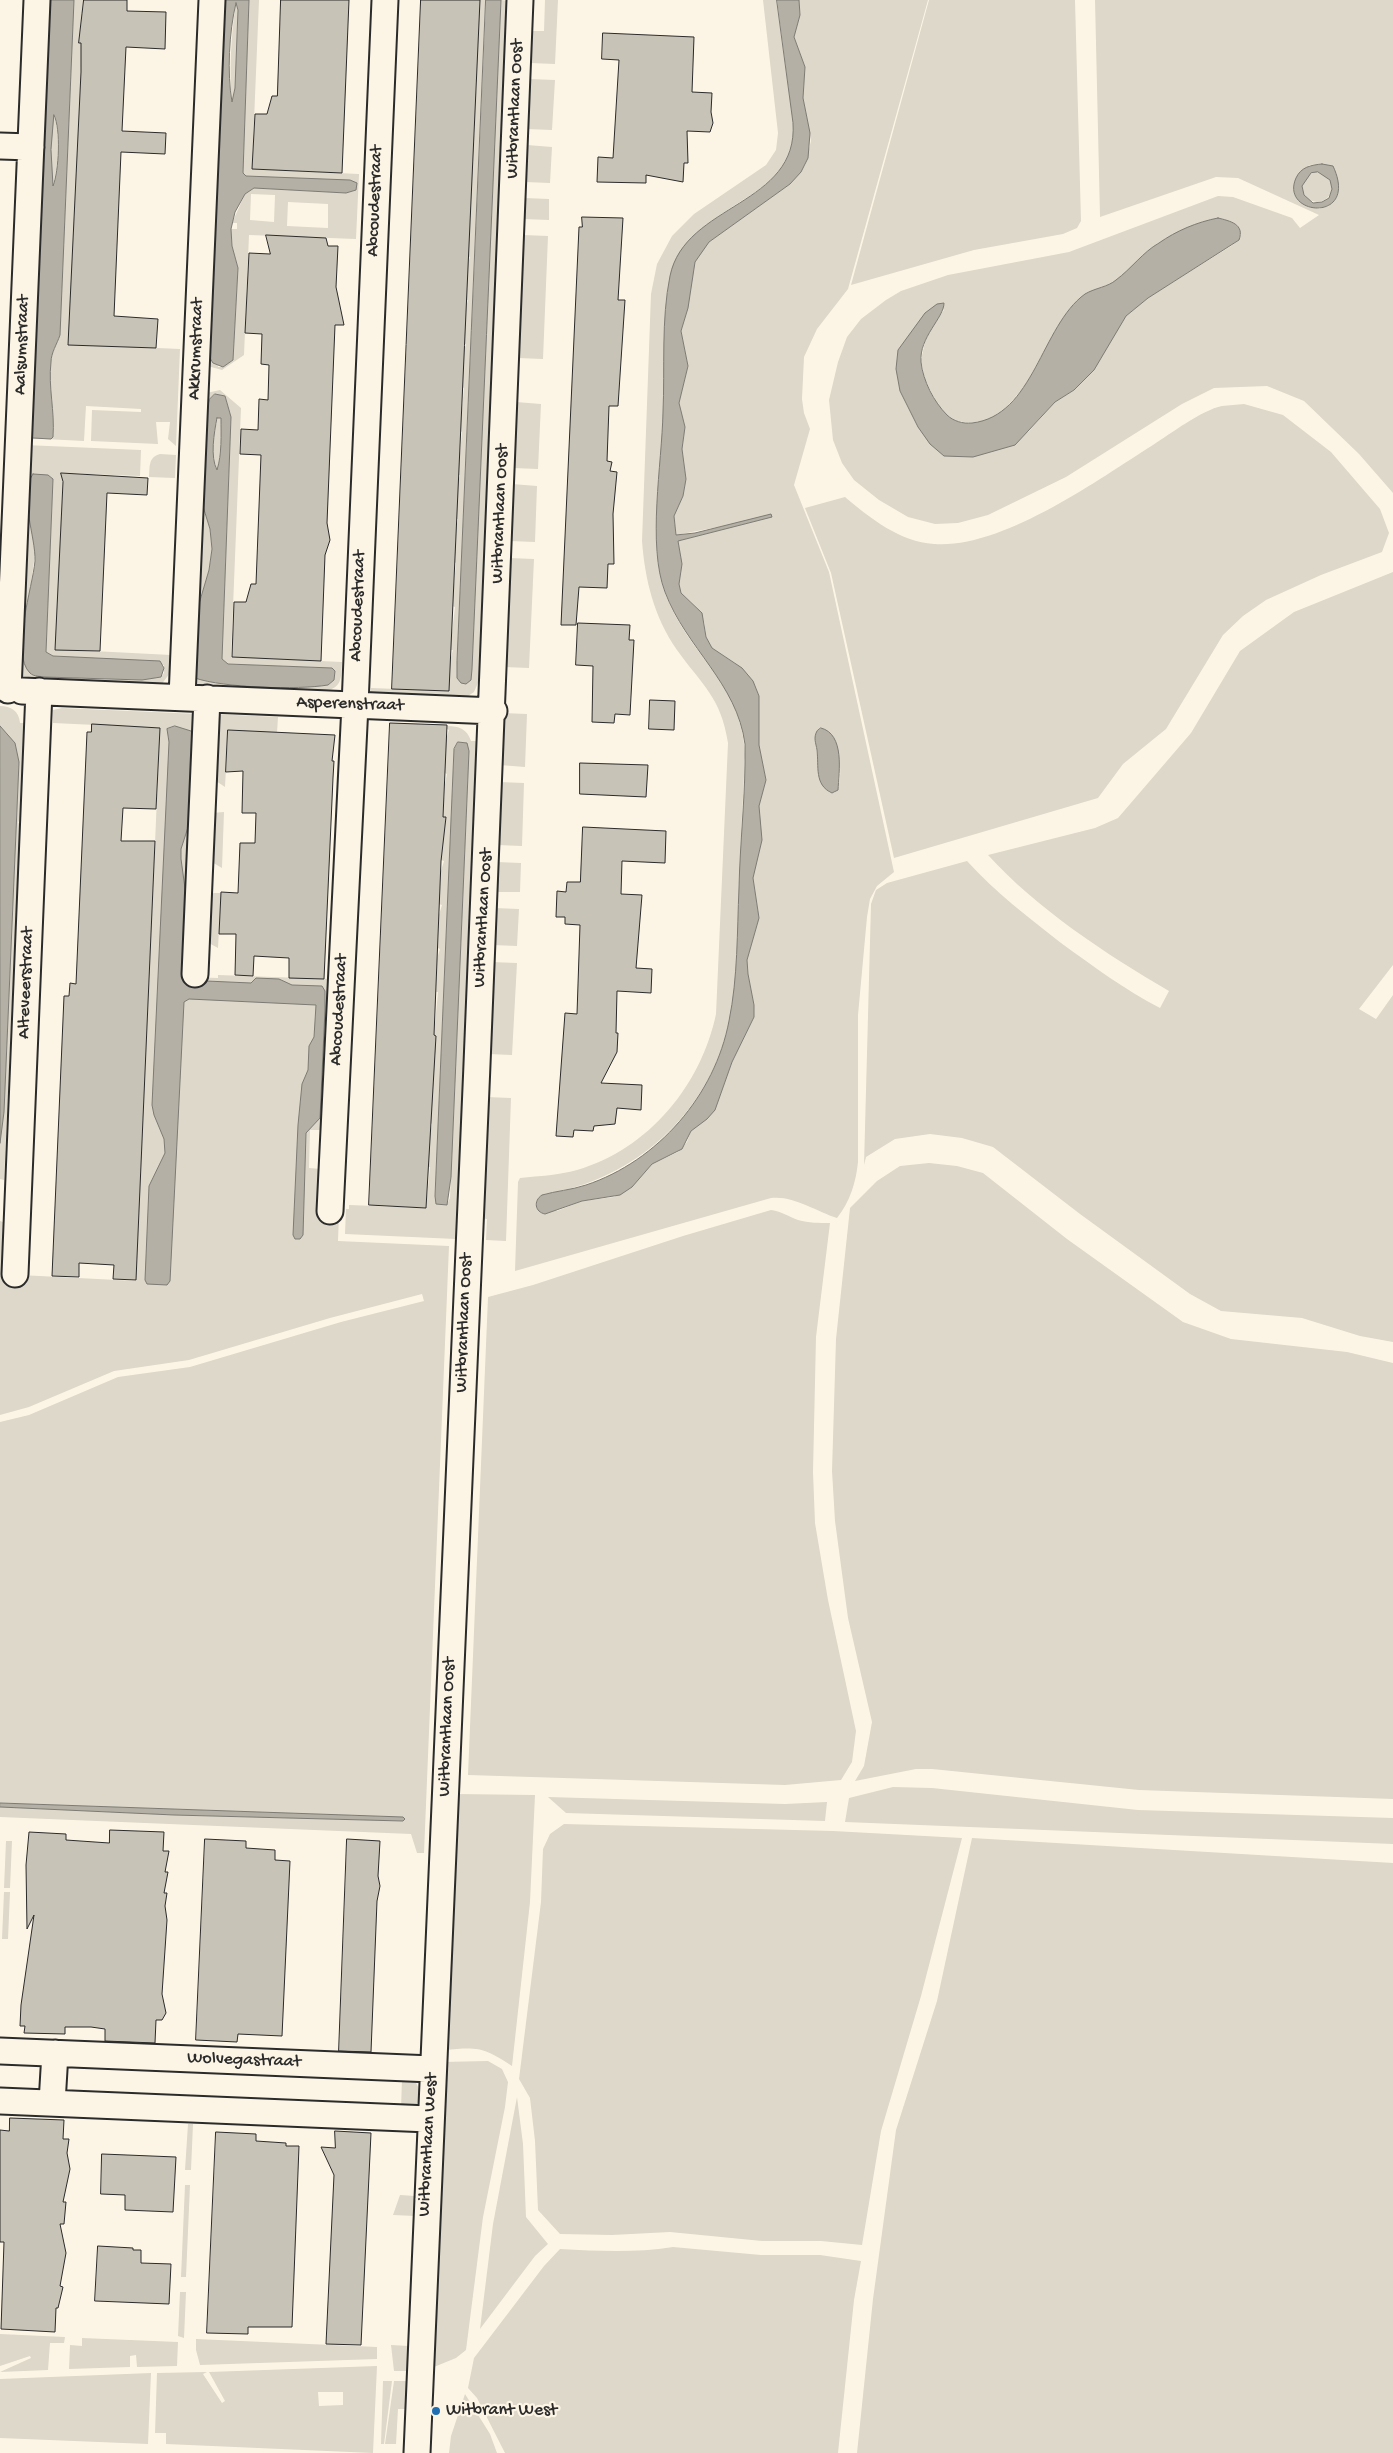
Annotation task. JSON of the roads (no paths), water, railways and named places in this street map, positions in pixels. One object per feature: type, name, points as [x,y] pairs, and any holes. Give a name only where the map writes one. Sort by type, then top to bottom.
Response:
[{"type":"street","name":"Aalsumstraat","points":[[4,690],[37,0]]},
{"type":"street","name":"Akkrumstraat","points":[[182,698],[212,0]]},
{"type":"street","name":"Abcoudestraat","points":[[330,1211],[355,705],[385,0]]},
{"type":"street","name":"Witbrantlaan Oost","points":[[443,1836],[466,1291],[494,711],[520,0]]},
{"type":"street","points":[[0,146],[31,147]]},
{"type":"street","name":"Asperenstraat","points":[[4,690],[494,711]]},
{"type":"street","name":"Alteveerstraat","points":[[15,1274],[39,691]]},
{"type":"street","points":[[195,974],[207,698]]},
{"type":"street","name":"Witbrantlaan West","points":[[417,2453],[429,2119],[443,1836]]},
{"type":"street","name":"Wolvegastraat","points":[[0,2051],[432,2069]]},
{"type":"street","points":[[52,2103],[55,2053]]},
{"type":"street","points":[[0,2101],[429,2119]]},
{"type":"place","name":"Witbrant West","points":[[436,2411]]}]
